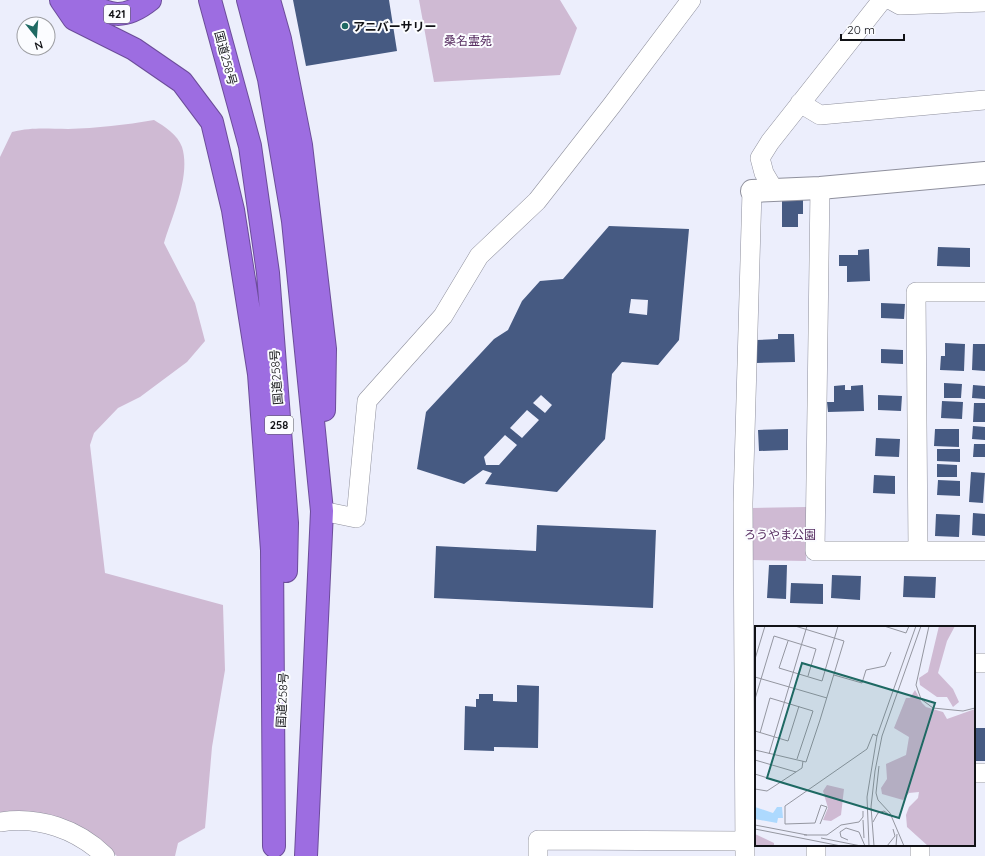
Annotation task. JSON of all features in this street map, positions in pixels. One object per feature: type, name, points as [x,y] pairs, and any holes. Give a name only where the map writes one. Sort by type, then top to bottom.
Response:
[{"type":"highway","points":[[61,0],[74,19],[134,49],[182,82],[212,122],[233,210],[259,374],[272,550],[274,851]]},
{"type":"highway","name":"421","points":[[83,0],[96,8],[122,15],[143,6],[150,0]]},
{"type":"highway","name":"国道258号","points":[[210,0],[251,154],[268,273],[287,523],[283,698],[274,851]]},
{"type":"highway","points":[[248,0],[269,79],[293,221],[322,511]]},
{"type":"highway","points":[[269,0],[280,39],[301,145],[325,348],[322,511],[306,856]]},
{"type":"street","points":[[322,511],[356,518],[367,401],[443,316],[479,256],[537,201],[691,0]]},
{"type":"street","points":[[774,190],[764,174],[760,158],[770,142],[800,103],[882,0]]},
{"type":"street","points":[[891,0],[900,5],[985,2]]},
{"type":"street","points":[[800,103],[820,115],[985,100]]},
{"type":"street","points":[[538,856],[538,840],[744,848],[750,664],[743,503],[752,191],[820,188],[985,173]]},
{"type":"street","points":[[820,188],[815,551],[985,551]]},
{"type":"street","points":[[918,551],[916,292],[985,292]]},
{"type":"street","points":[[975,774],[985,773]]},
{"type":"street","points":[[0,822],[28,822],[60,826],[83,839],[105,856]]},
{"type":"green space","name":"桑名霊苑","points":[[419,0],[560,0],[577,28],[560,75],[434,82]]},
{"type":"green space","points":[[154,120],[174,135],[182,147],[184,170],[182,183],[176,208],[164,243],[195,303],[205,341],[187,362],[140,397],[118,408],[94,433],[90,445],[105,573],[223,605],[225,670],[212,747],[205,828],[178,843],[175,856],[117,856],[88,833],[49,815],[0,815],[0,157],[12,132],[20,130],[100,127]]},
{"type":"green space","name":"ろうやま公園","points":[[807,507],[806,561],[752,560],[752,508]]},
{"type":"building","name":"アニバーサリー","points":[[293,0],[389,0],[397,51],[306,66]]},
{"type":"building","points":[[782,200],[803,200],[803,214],[798,214],[798,227],[782,227]]},
{"type":"building","points":[[609,226],[689,229],[679,340],[658,365],[622,362],[612,374],[605,439],[557,492],[485,484],[492,473],[483,470],[464,484],[417,469],[426,412],[494,339],[508,330],[522,301],[540,281],[563,279]],"holes":[[[631,299],[648,300],[647,315],[629,313]],[[541,395],[552,405],[545,413],[533,403]],[[527,410],[539,420],[522,438],[510,428]],[[505,435],[517,445],[499,465],[486,465],[484,457]]]},
{"type":"building","points":[[938,247],[970,248],[970,267],[937,266]]},
{"type":"building","points":[[869,249],[870,281],[847,282],[847,266],[839,266],[839,255],[858,255],[858,250]]},
{"type":"building","points":[[881,303],[905,304],[904,319],[881,318]]},
{"type":"building","points":[[778,334],[794,334],[795,362],[756,363],[756,340],[778,339]]},
{"type":"building","points":[[945,343],[965,344],[964,371],[940,370],[941,356],[945,356]]},
{"type":"building","points":[[973,344],[985,344],[985,371],[972,370]]},
{"type":"building","points":[[881,349],[903,350],[903,364],[881,363]]},
{"type":"building","points":[[944,383],[962,384],[961,398],[944,398]]},
{"type":"building","points":[[845,385],[845,390],[851,390],[851,386],[863,385],[864,411],[828,412],[827,402],[834,402],[834,386]]},
{"type":"building","points":[[973,385],[985,386],[985,399],[972,398]]},
{"type":"building","points":[[878,395],[902,396],[901,411],[878,410]]},
{"type":"building","points":[[942,401],[963,402],[962,419],[941,418]]},
{"type":"building","points":[[974,403],[985,403],[985,422],[973,422]]},
{"type":"building","points":[[973,426],[985,427],[985,440],[972,439]]},
{"type":"building","points":[[788,429],[788,450],[759,451],[758,430]]},
{"type":"building","points":[[935,429],[959,429],[959,447],[934,446]]},
{"type":"building","points":[[876,438],[900,439],[899,457],[875,456]]},
{"type":"building","points":[[974,444],[985,444],[985,457],[973,457]]},
{"type":"building","points":[[937,449],[960,449],[960,462],[937,461]]},
{"type":"building","points":[[937,464],[957,465],[957,477],[937,477]]},
{"type":"building","points":[[971,472],[985,473],[983,503],[969,502]]},
{"type":"building","points":[[874,475],[895,476],[895,494],[873,493]]},
{"type":"building","points":[[938,480],[960,481],[960,496],[937,495]]},
{"type":"building","points":[[973,513],[985,514],[985,536],[972,535]]},
{"type":"building","points":[[936,514],[960,515],[959,537],[935,536]]},
{"type":"building","points":[[537,525],[656,530],[653,608],[434,598],[436,546],[536,551]]},
{"type":"building","points":[[769,565],[787,565],[786,599],[767,598]]},
{"type":"building","points":[[832,575],[861,576],[860,600],[831,598]]},
{"type":"building","points":[[904,576],[936,577],[935,598],[903,597]]},
{"type":"building","points":[[791,583],[823,584],[823,604],[790,603]]},
{"type":"building","points":[[517,685],[539,686],[538,748],[494,747],[494,751],[464,750],[465,706],[476,707],[476,699],[479,699],[479,694],[493,694],[493,701],[517,702]]},
{"type":"building","points":[[975,728],[985,728],[985,761],[975,761]]},
{"type":"place","name":"アニバーサリー","points":[[345,26]]}]
